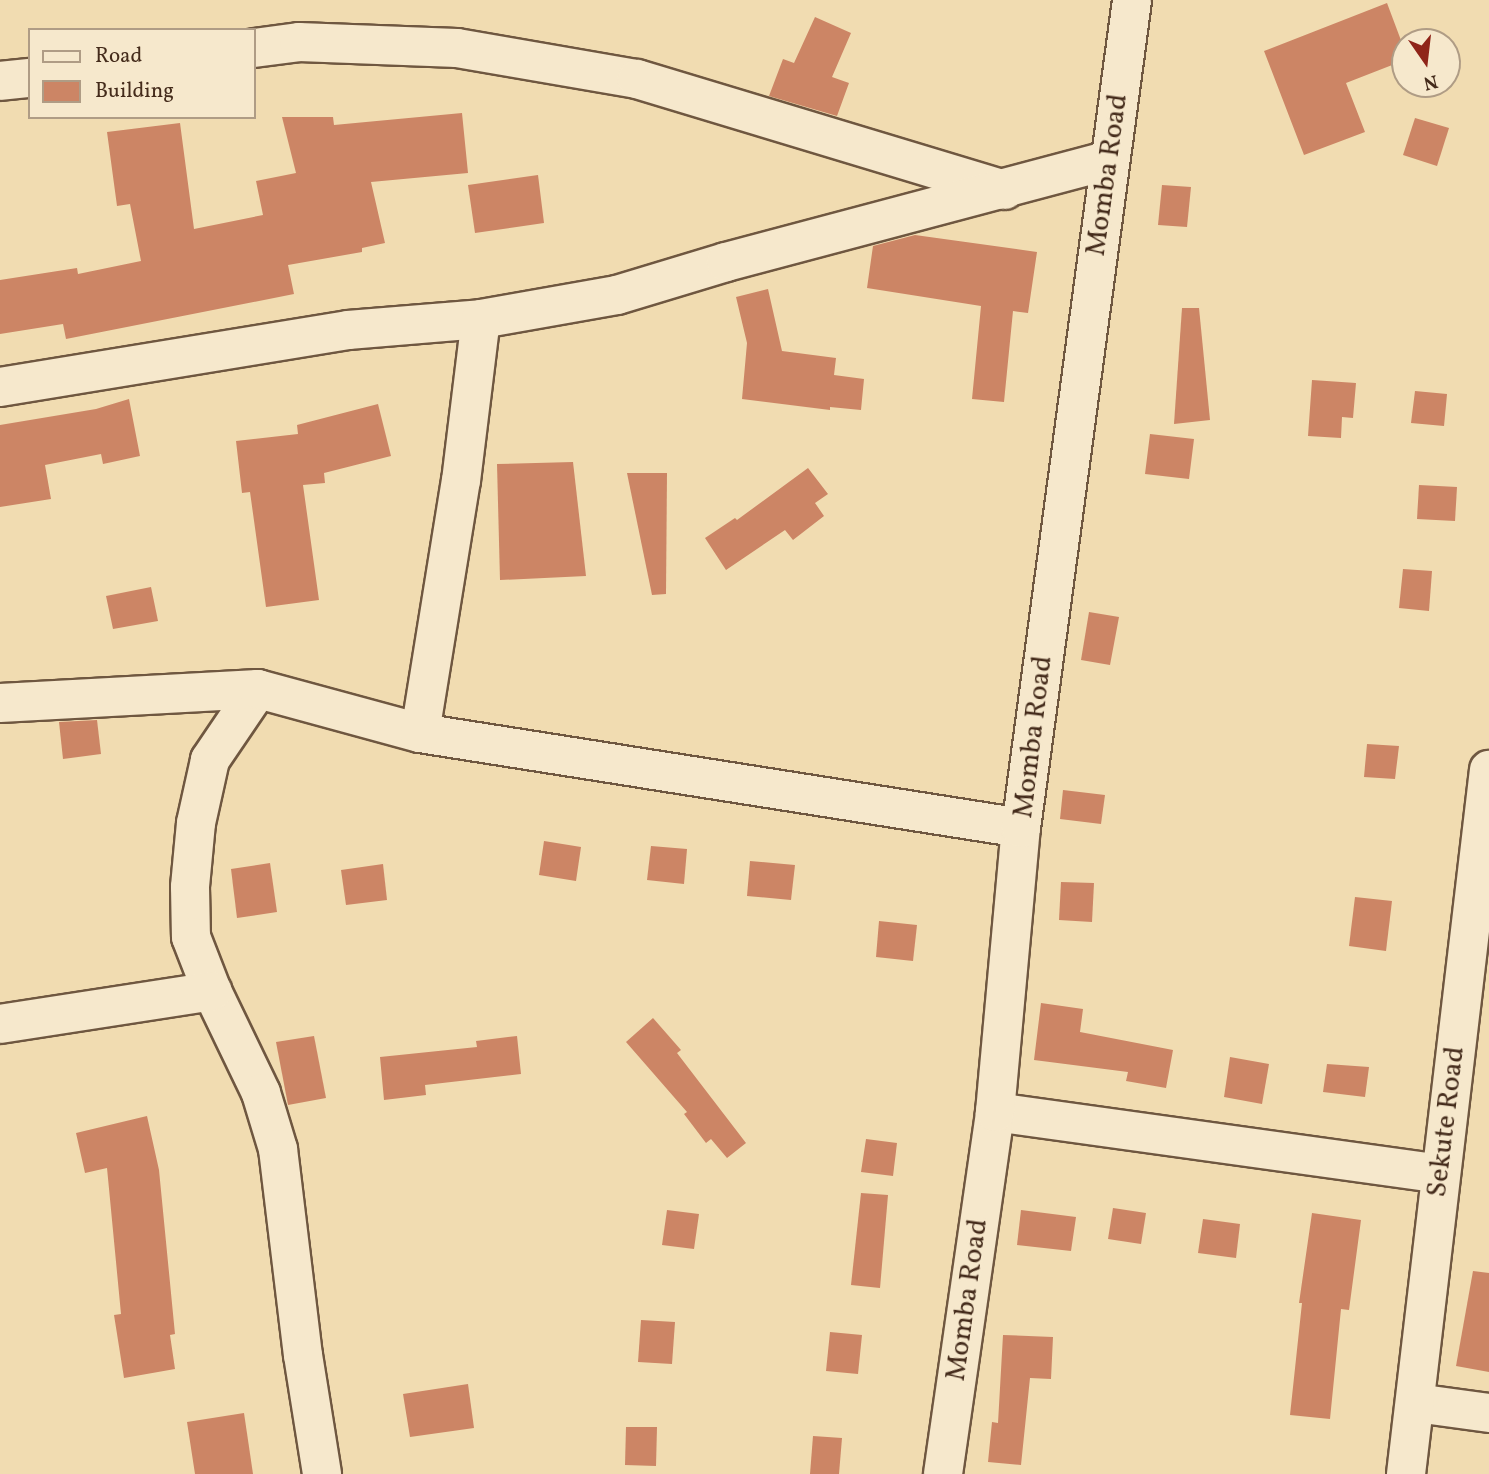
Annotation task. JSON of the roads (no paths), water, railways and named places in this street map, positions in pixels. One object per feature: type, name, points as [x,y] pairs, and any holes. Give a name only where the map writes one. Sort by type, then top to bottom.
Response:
[{"type":"street","name":"Momba Road","points":[[943,1474],[995,1112],[1021,828],[1132,0]]},
{"type":"street","points":[[256,48],[299,42],[457,48],[637,79],[1005,190]]},
{"type":"street","points":[[0,81],[28,78]]},
{"type":"street","points":[[0,387],[348,330],[481,319],[618,295],[726,262],[1110,160]]},
{"type":"street","points":[[420,733],[461,481],[481,319]]},
{"type":"street","points":[[0,703],[258,689],[420,733],[1021,828]]},
{"type":"street","points":[[258,689],[210,760],[196,823],[190,887],[191,937],[212,991],[261,1093],[278,1149],[303,1354],[322,1474]]},
{"type":"street","name":"Sekute Road","points":[[1406,1474],[1489,770]]},
{"type":"street","points":[[0,1024],[212,991]]},
{"type":"street","points":[[995,1112],[1441,1174]]},
{"type":"street","points":[[1416,1402],[1489,1413]]}]
